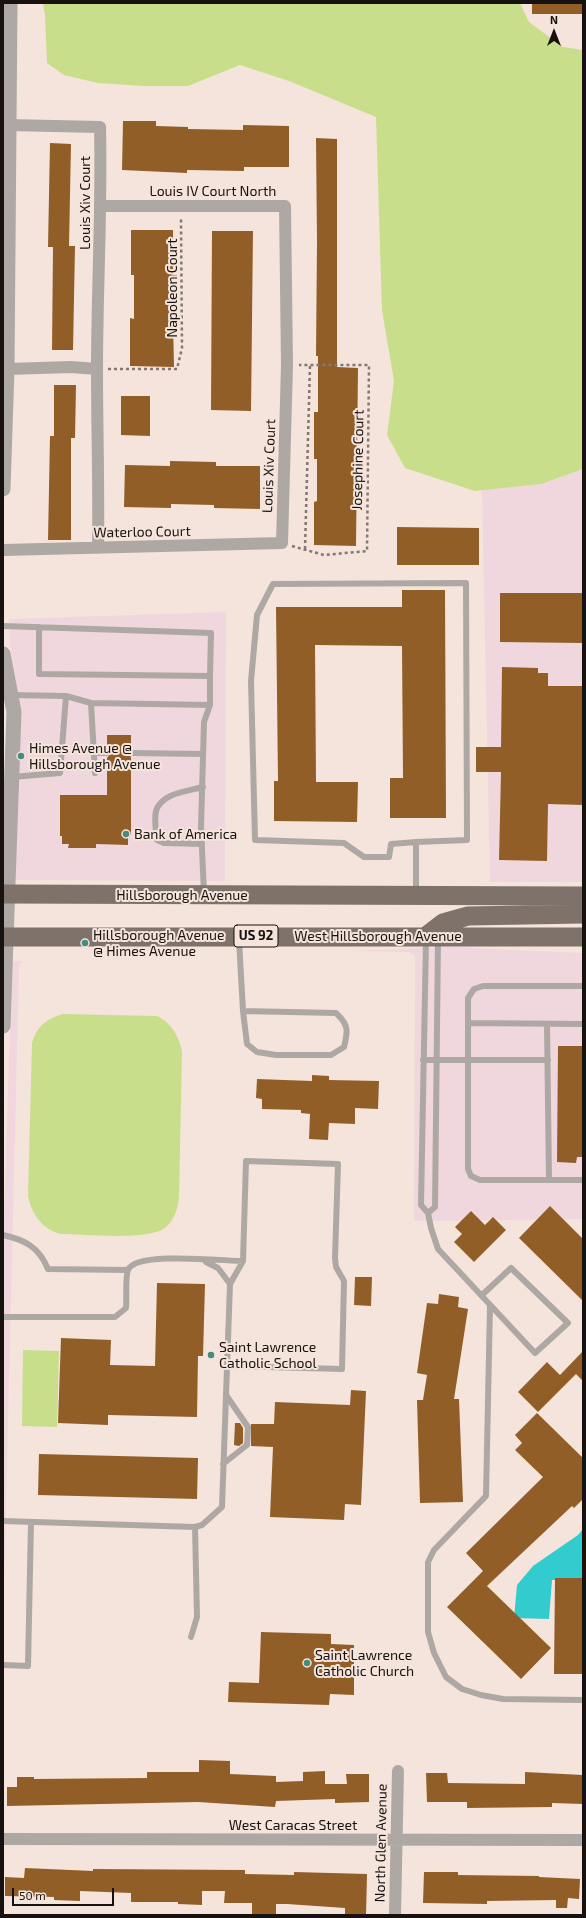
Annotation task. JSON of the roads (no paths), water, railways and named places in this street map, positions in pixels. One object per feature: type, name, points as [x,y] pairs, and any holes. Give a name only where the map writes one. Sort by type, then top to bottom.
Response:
[{"type":"main road","name":"Hillsborough Avenue","points":[[5,894],[416,896]]},
{"type":"main road","points":[[416,896],[583,896]]},
{"type":"main road","points":[[432,936],[443,923],[468,916],[583,914]]},
{"type":"main road","name":"West Hillsborough Avenue","points":[[4,937],[583,937]]},
{"type":"street","points":[[3,489],[7,369],[5,314],[8,125],[6,108],[10,3]]},
{"type":"street","name":"Louis Xiv Court","points":[[8,125],[100,127],[101,206],[97,369],[99,452],[98,548]]},
{"type":"street","name":"Louis IV Court North","points":[[101,206],[285,206],[287,365]]},
{"type":"street","name":"Louis Xiv Court","points":[[282,544],[287,365]]},
{"type":"street","points":[[7,369],[97,369]]},
{"type":"street","name":"Waterloo Court","points":[[3,550],[282,544]]},
{"type":"street","points":[[3,654],[7,693],[14,712],[5,894],[3,1026]]},
{"type":"street","name":"North Glen Avenue","points":[[395,1915],[398,1771]]},
{"type":"street","name":"West Caracas Street","points":[[3,1839],[583,1840]]},
{"type":"lane","points":[[466,583],[467,840],[416,842],[391,844],[388,857],[364,857],[344,843],[255,840],[251,681],[258,615],[273,584],[466,583]]},
{"type":"lane","points":[[3,626],[211,633],[210,705],[204,722],[202,787],[204,895]]},
{"type":"lane","points":[[39,627],[39,674],[210,676]]},
{"type":"lane","points":[[7,693],[66,696],[91,703],[210,705]]},
{"type":"lane","points":[[11,778],[60,772],[66,696]]},
{"type":"lane","points":[[91,703],[95,773]]},
{"type":"lane","points":[[94,753],[107,753]]},
{"type":"lane","points":[[131,753],[203,754]]},
{"type":"lane","points":[[202,787],[174,794],[163,801],[156,811],[157,840],[170,843],[202,844]]},
{"type":"lane","points":[[416,842],[416,896]]},
{"type":"lane","points":[[239,936],[243,1011],[247,1044],[257,1052],[276,1055],[331,1055],[344,1047],[348,1034],[345,1021],[336,1013],[243,1011]]},
{"type":"lane","points":[[432,936],[423,1060],[421,1205],[428,1213],[438,1249],[490,1305],[536,1353],[568,1323],[510,1268],[482,1296]]},
{"type":"lane","points":[[428,1213],[435,1207],[437,1060],[432,936]]},
{"type":"lane","points":[[583,986],[483,986],[474,989],[468,998],[468,1169],[472,1176],[480,1180],[583,1180]]},
{"type":"lane","points":[[468,1023],[583,1024]]},
{"type":"lane","points":[[547,1024],[549,1180]]},
{"type":"lane","points":[[423,1060],[548,1060]]},
{"type":"lane","points":[[3,1521],[195,1527],[202,1525],[222,1507],[224,1464],[226,1395],[227,1366],[230,1284],[243,1261],[246,1162],[338,1164],[335,1258],[336,1267],[344,1281],[342,1369],[227,1366]]},
{"type":"lane","points":[[3,1235],[24,1242],[36,1250],[42,1256],[48,1269],[128,1270]]},
{"type":"lane","points":[[3,1317],[115,1317],[126,1308],[128,1270],[134,1263],[161,1258],[243,1261]]},
{"type":"lane","points":[[202,1260],[218,1268],[230,1284]]},
{"type":"lane","points":[[490,1305],[486,1496],[434,1550],[428,1562],[428,1632],[434,1653],[446,1677],[462,1688],[481,1695],[504,1699],[583,1700]]},
{"type":"lane","points":[[224,1464],[247,1445],[248,1433],[248,1427],[226,1395]]},
{"type":"lane","points":[[3,1665],[28,1666],[31,1522]]},
{"type":"lane","points":[[191,1637],[197,1617],[195,1527]]},
{"type":"water","points":[[583,1529],[583,1580],[552,1580],[549,1619],[514,1618],[517,1585],[533,1566],[578,1535]]},
{"type":"place","name":"Himes Avenue @ Hillsborough Avenue","points":[[21,756]]},
{"type":"place","name":"Bank of America","points":[[126,834]]},
{"type":"place","name":"Hillsborough Avenue @ Himes Avenue","points":[[85,943]]},
{"type":"place","name":"Saint Lawrence Catholic School","points":[[211,1355]]},
{"type":"place","name":"Saint Lawrence Catholic Church","points":[[307,1663]]}]
